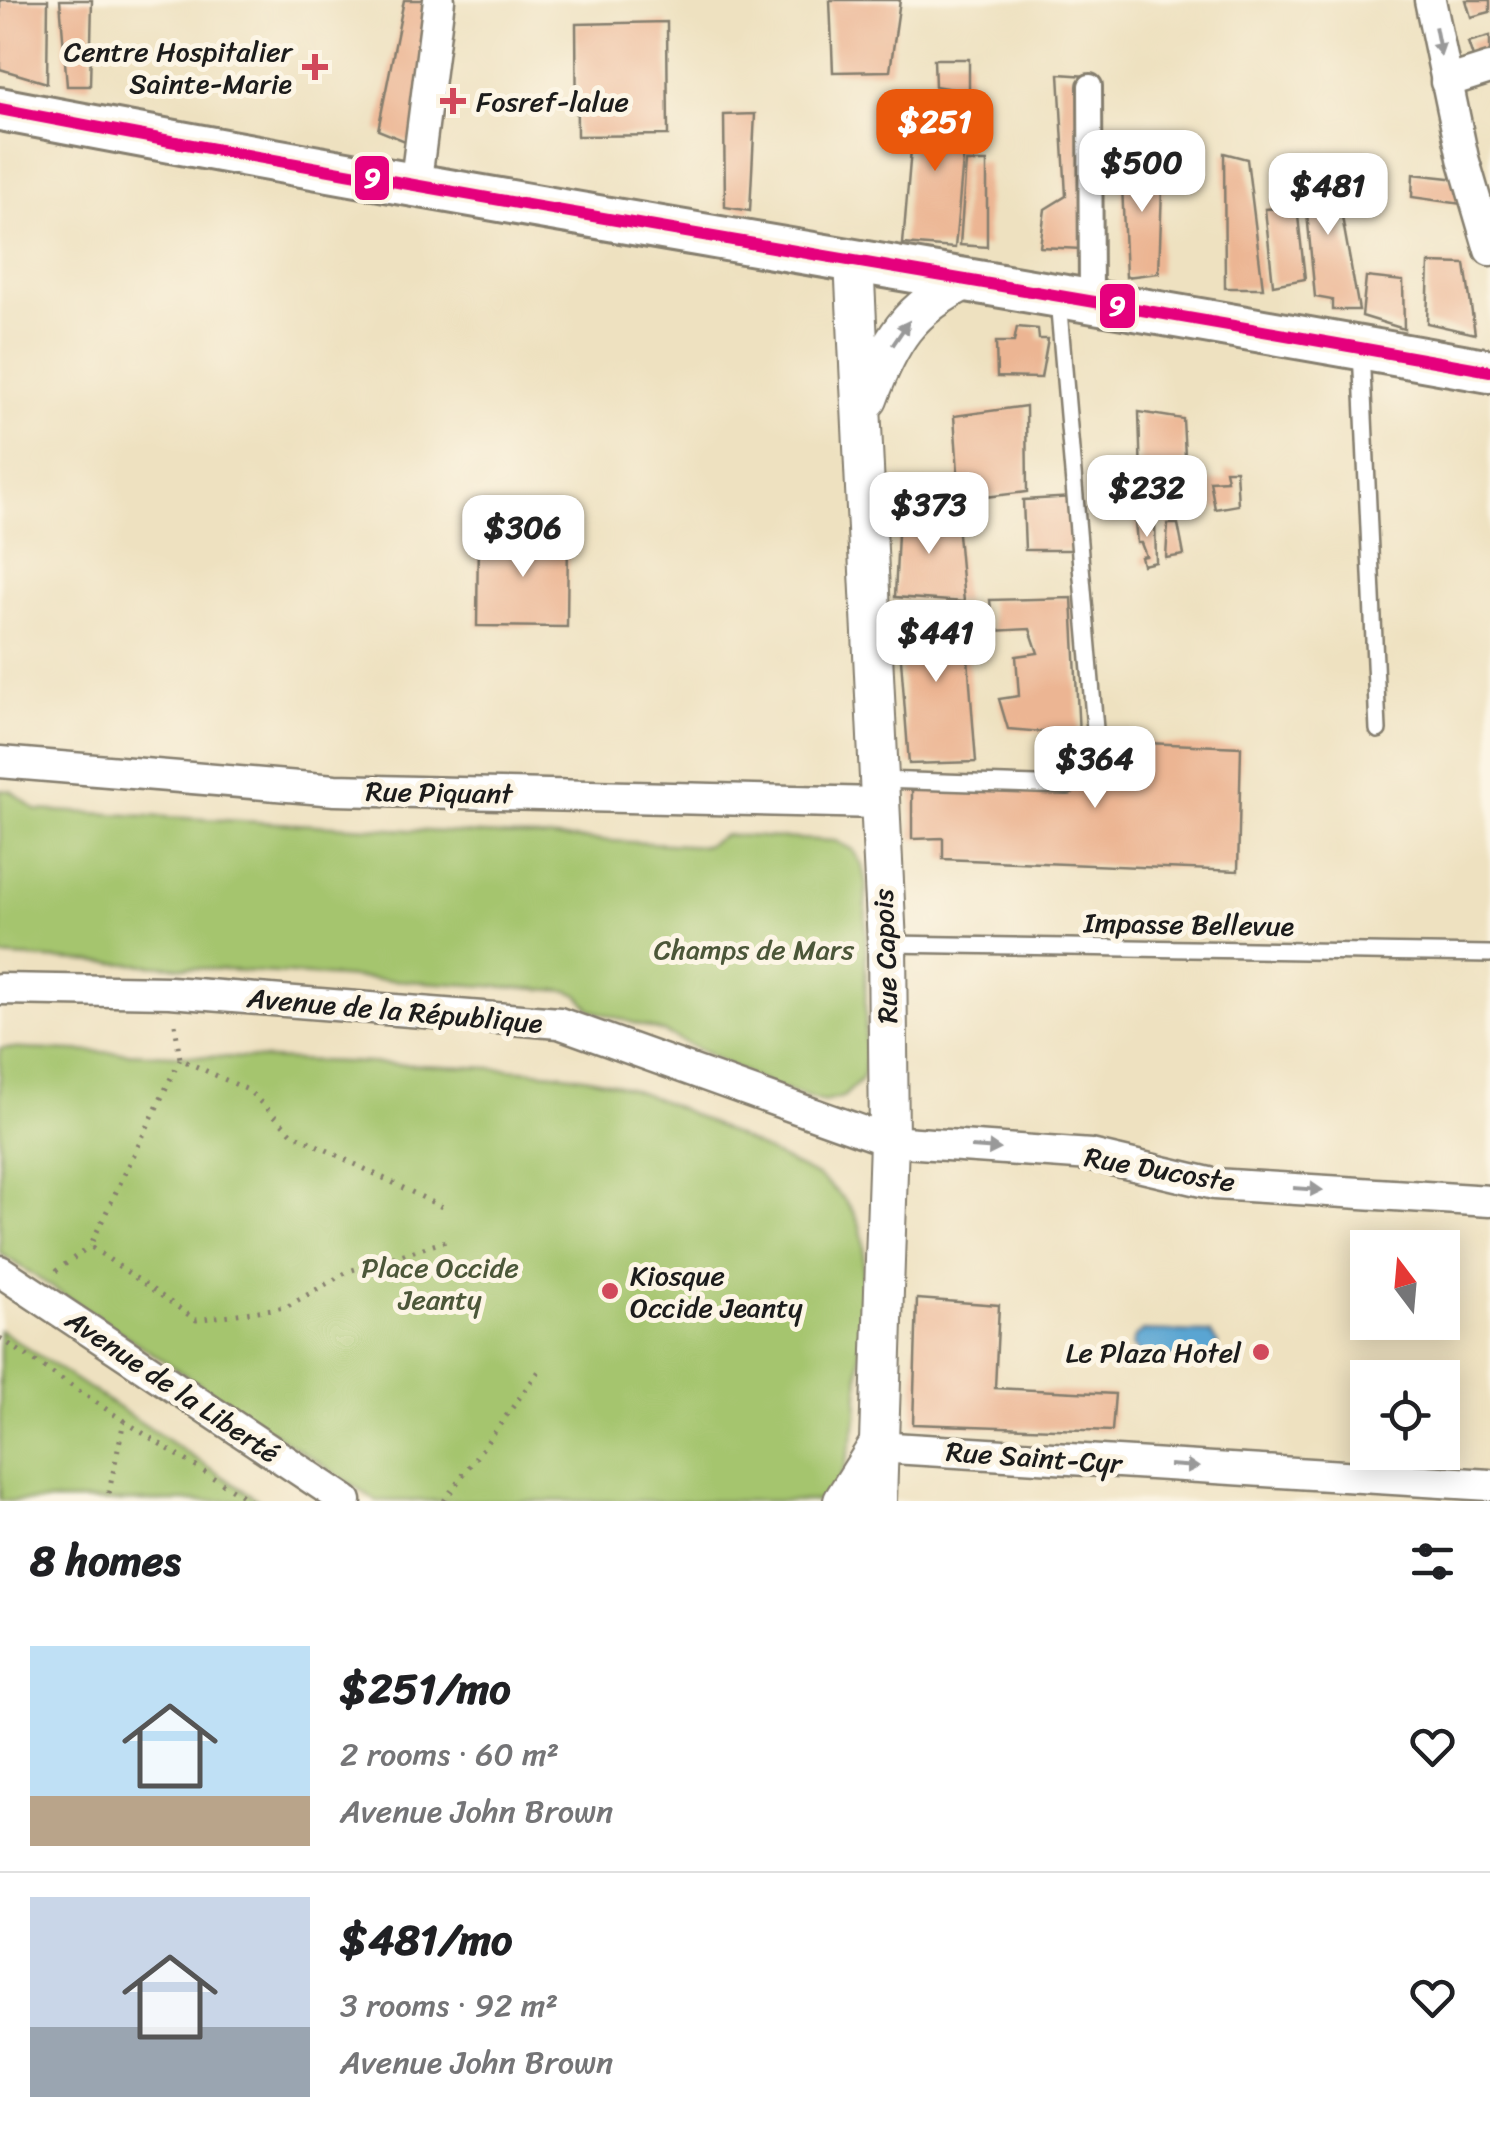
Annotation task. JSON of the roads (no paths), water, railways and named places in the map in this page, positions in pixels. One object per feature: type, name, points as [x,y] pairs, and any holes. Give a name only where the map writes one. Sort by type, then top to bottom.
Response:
[{"type":"main road","points":[[0,110],[415,188],[1074,296],[1490,371]]},
{"type":"street","points":[[415,188],[439,0]]},
{"type":"street","points":[[1430,0],[1463,158],[1490,250]]},
{"type":"street","points":[[1446,82],[1490,68]]},
{"type":"street","points":[[1074,296],[1090,86]]},
{"type":"street","name":"Rue Capois","points":[[854,260],[887,944],[889,1141],[877,1501]]},
{"type":"street","name":"Rue Capois","points":[[864,411],[887,353],[902,328],[930,300],[967,280]]},
{"type":"street","name":"Rue Piquant","points":[[0,762],[335,790],[879,791]]},
{"type":"street","name":"Avenue de la République","points":[[0,989],[170,992],[560,1023],[889,1141]]},
{"type":"street","name":"Rue Ducoste","points":[[889,1141],[1091,1154],[1214,1184],[1490,1201]]},
{"type":"street","name":"Avenue de la Liberté","points":[[0,1271],[346,1501]]},
{"type":"street","points":[[844,1501],[877,1447]]},
{"type":"street","name":"Rue Saint-Cyr","points":[[877,1447],[1490,1486]]},
{"type":"lane","points":[[879,791],[1068,786],[1089,773],[1097,752],[1074,296]]},
{"type":"lane","points":[[1362,349],[1378,730]]},
{"type":"lane","name":"Impasse Bellevue","points":[[887,944],[1490,954]]},
{"type":"water","points":[[1143,1331],[1210,1333],[1218,1344],[1209,1359],[1141,1356],[1132,1346]]},
{"type":"place","name":"Centre Hospitalier Sainte-Marie","points":[[315,67]]},
{"type":"place","name":"Fosref-lalue","points":[[453,101]]},
{"type":"place","name":"Kiosque Occide Jeanty","points":[[610,1291]]},
{"type":"place","name":"Le Plaza Hotel","points":[[1261,1352]]},
{"type":"park label","name":"Champs de Mars","points":[[754,949]]},
{"type":"park label","name":"Place Occide Jeanty","points":[[440,1283]]}]
